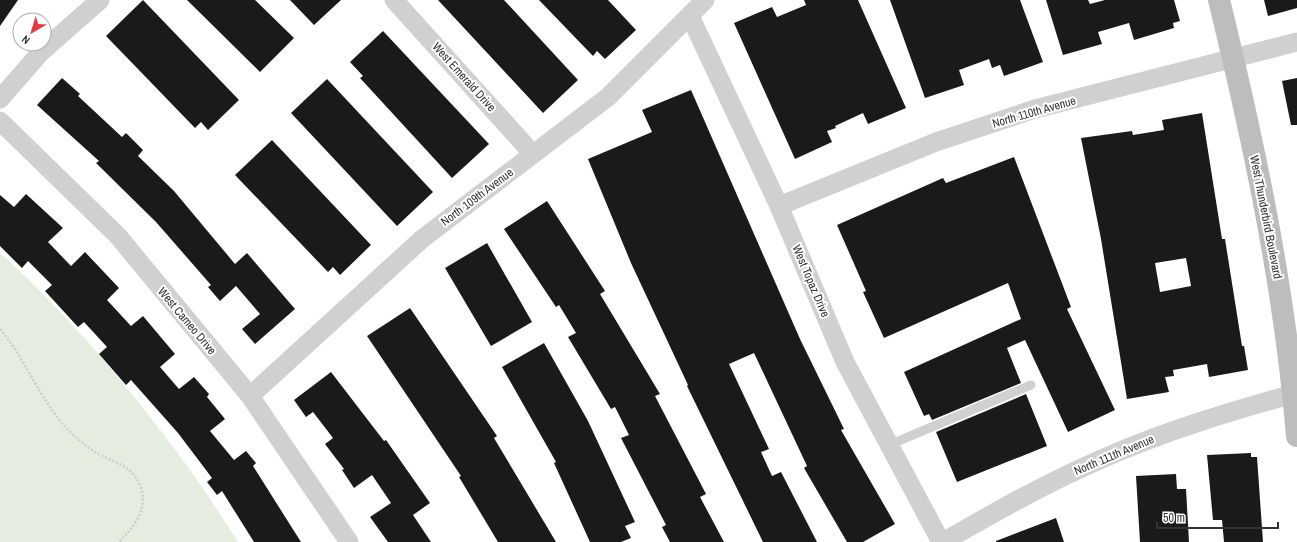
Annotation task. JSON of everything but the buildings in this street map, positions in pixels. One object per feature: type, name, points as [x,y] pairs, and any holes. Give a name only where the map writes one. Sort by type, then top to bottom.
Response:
[{"type":"street","points":[[0,99],[41,52],[100,0]]},
{"type":"street","name":"West Emerald Drive","points":[[394,0],[533,154]]},
{"type":"street","name":"North 109th Avenue","points":[[250,396],[422,239],[608,97],[705,0]]},
{"type":"street","name":"West Thunderbird Boulevard","points":[[1219,0],[1245,108],[1273,253],[1295,394],[1297,436]]},
{"type":"street","name":"West Topaz Drive","points":[[690,16],[779,206],[845,362],[942,542]]},
{"type":"street","name":"North 110th Avenue","points":[[779,206],[936,142],[1035,109],[1132,86],[1297,42]]},
{"type":"street","name":"West Cameo Drive","points":[[0,121],[118,236],[250,396],[349,542]]},
{"type":"street","name":"North 111th Avenue","points":[[942,542],[1060,478],[1105,457],[1225,412],[1295,394]]},
{"type":"lane","points":[[889,445],[1031,384]]},
{"type":"path","points":[[0,329],[22,360],[44,400],[65,427],[90,449],[120,463],[131,471],[138,481],[142,494],[140,516],[119,542]]},
{"type":"shaded area","points":[[0,253],[50,301],[119,378],[189,469],[238,542],[0,542]]}]
